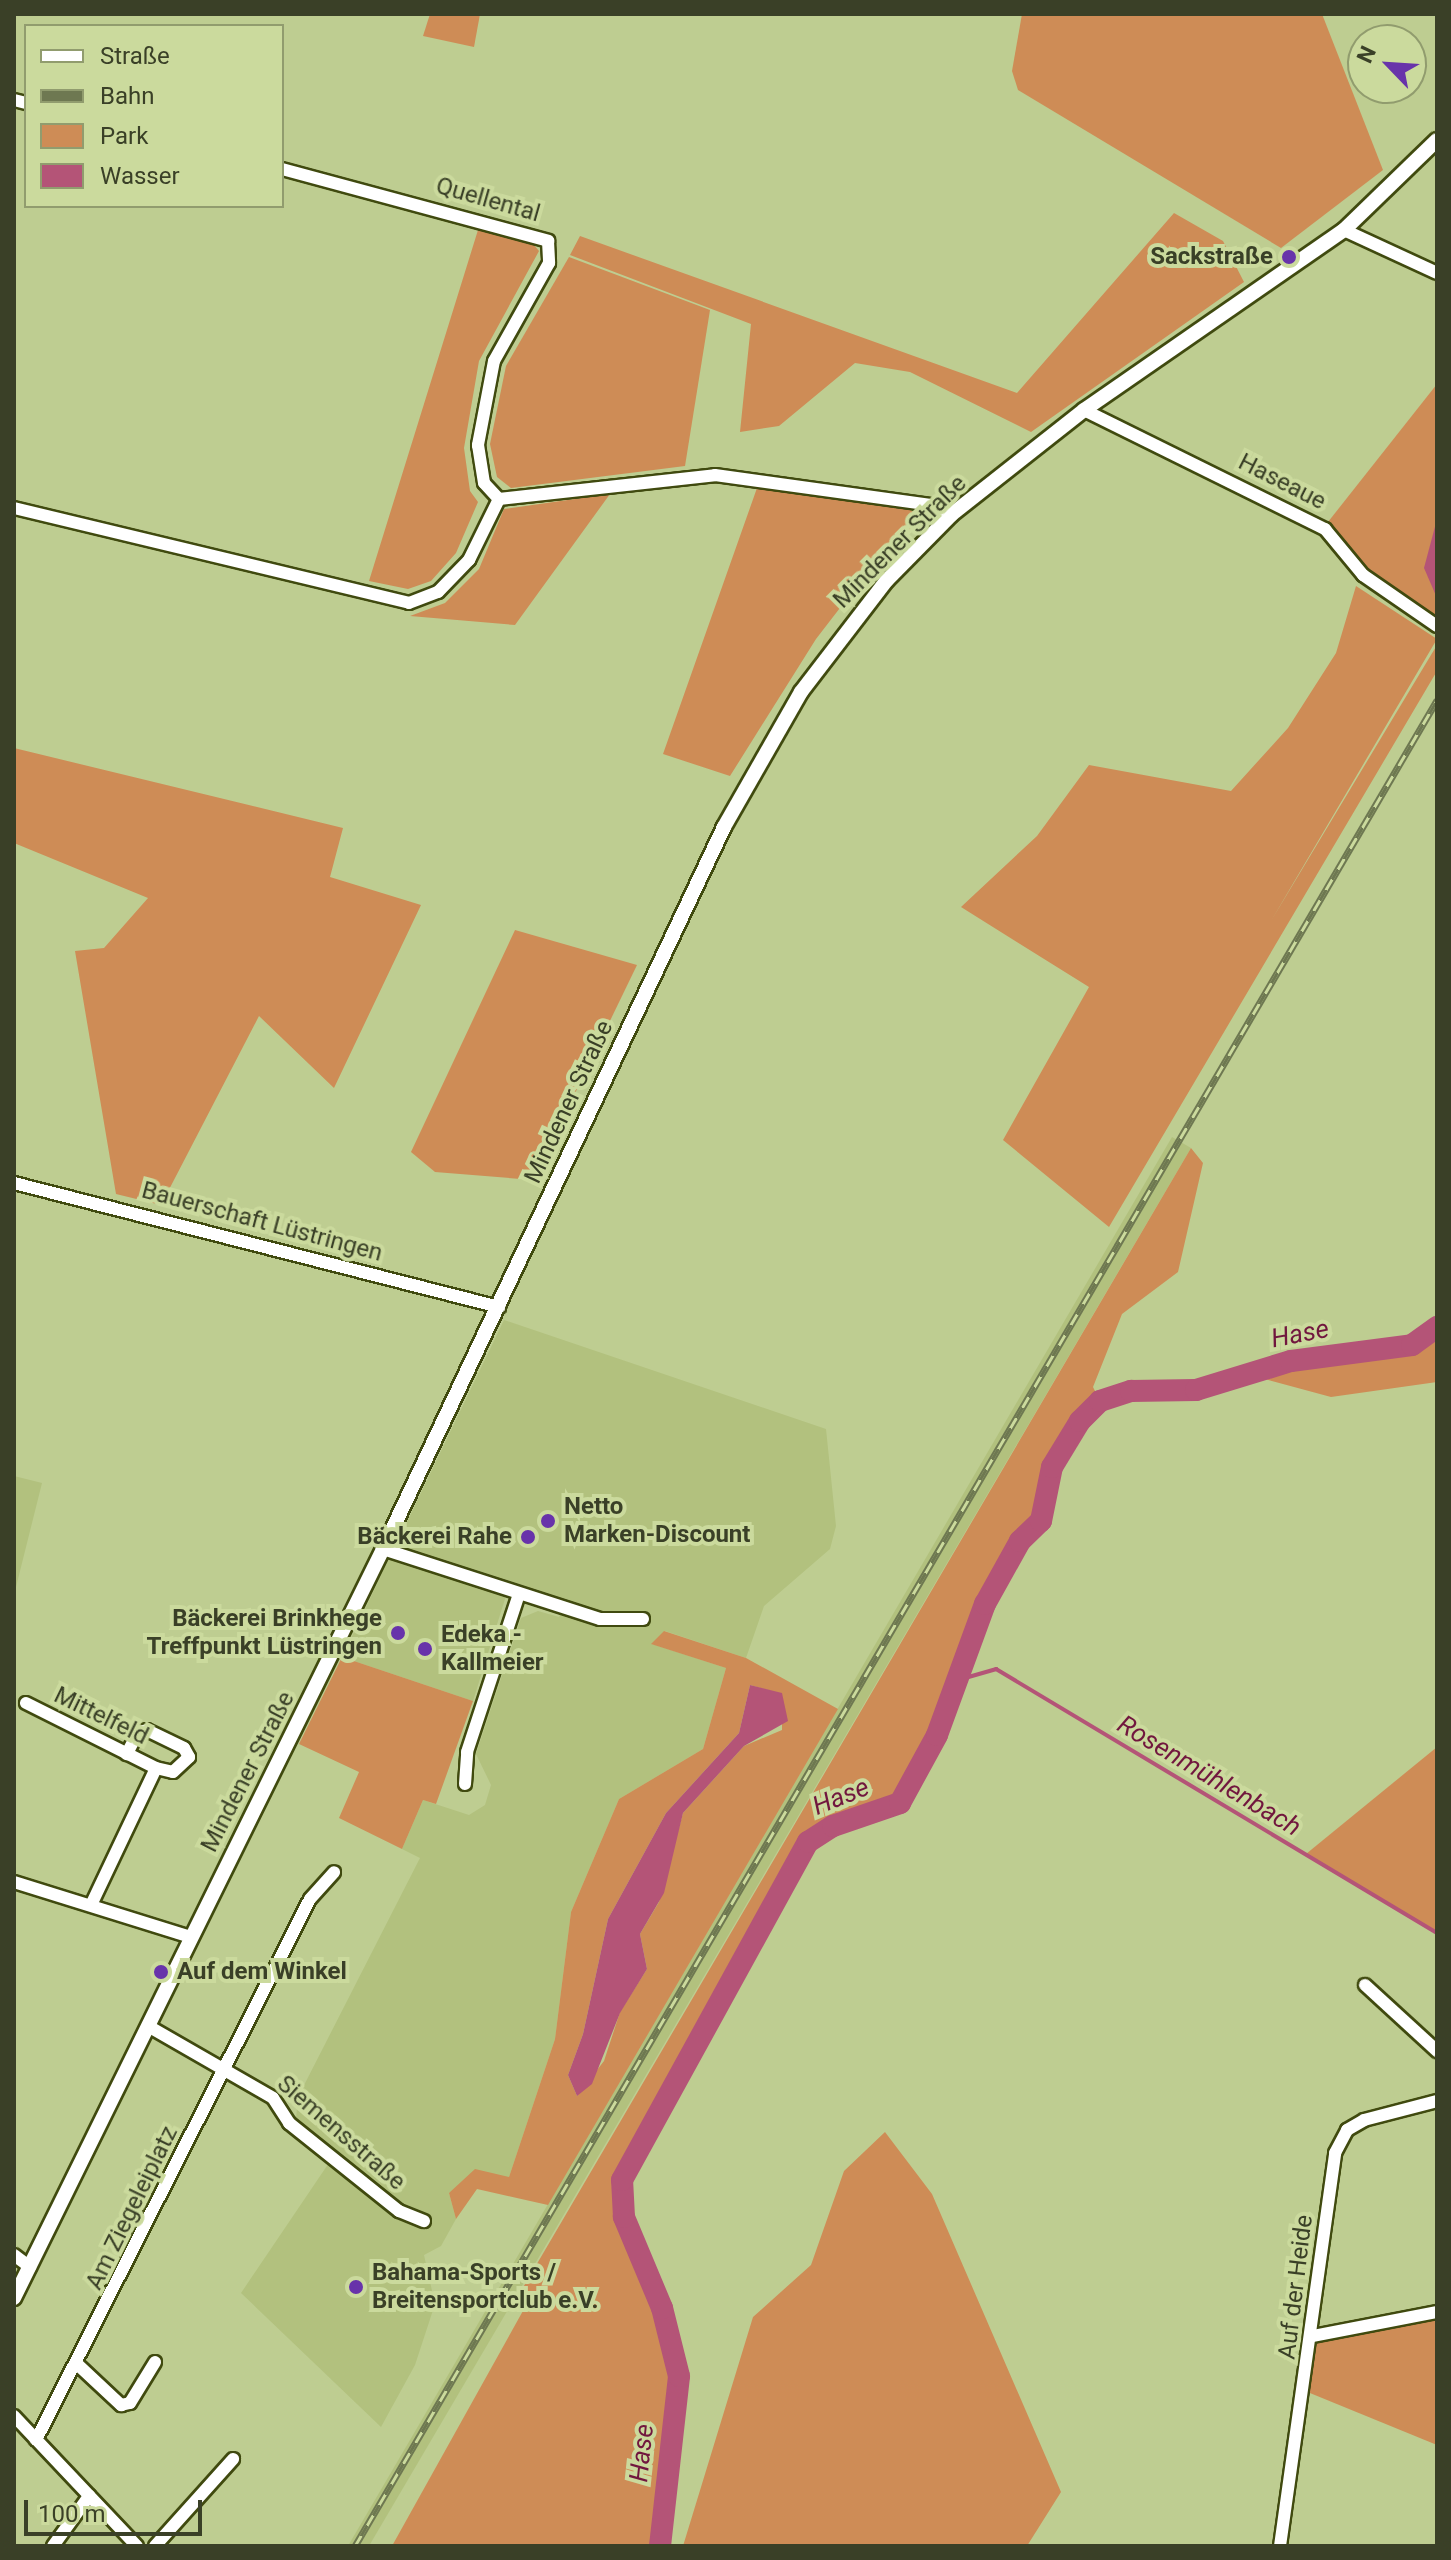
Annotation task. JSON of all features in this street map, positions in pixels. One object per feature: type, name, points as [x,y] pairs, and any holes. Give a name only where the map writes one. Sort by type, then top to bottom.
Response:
[{"type":"main road","name":"Mindener Straße","points":[[14,2298],[383,1549],[760,757],[845,630],[951,515],[1084,410],[1344,230],[1437,140]]},
{"type":"street","name":"Quellental","points":[[284,170],[548,241],[549,263],[494,361],[478,445],[484,483],[499,499]]},
{"type":"street","points":[[1344,230],[1437,273]]},
{"type":"street","name":"Haseaue","points":[[1084,410],[1325,529],[1363,575],[1437,626]]},
{"type":"street","points":[[14,508],[409,603],[438,592],[469,560],[499,499],[715,475],[938,506],[951,515]]},
{"type":"street","name":"Bauerschaft Lüstringen","points":[[14,1183],[499,1307]]},
{"type":"street","points":[[383,1549],[600,1619],[643,1619]]},
{"type":"street","points":[[465,1784],[467,1752],[519,1594]]},
{"type":"street","name":"Mittelfeld","points":[[26,1703],[156,1768]]},
{"type":"street","points":[[92,1903],[156,1768],[173,1772],[189,1757],[184,1748],[147,1730],[138,1732],[127,1754]]},
{"type":"street","name":"Am Ziegeleiplatz","points":[[36,2440],[310,1899],[334,1872]]},
{"type":"street","points":[[14,1882],[92,1903],[191,1937]]},
{"type":"street","points":[[1365,1985],[1437,2051]]},
{"type":"street","name":"Siemensstraße","points":[[148,2026],[273,2098],[289,2123],[399,2211],[424,2221]]},
{"type":"street","name":"Auf der Heide","points":[[1280,2546],[1313,2336],[1335,2153],[1347,2130],[1364,2120],[1437,2101]]},
{"type":"street","points":[[14,2255],[30,2267]]},
{"type":"street","points":[[1313,2336],[1437,2312]]},
{"type":"street","points":[[76,2363],[121,2405],[130,2403],[155,2362]]},
{"type":"street","points":[[14,2416],[137,2546]]},
{"type":"street","points":[[155,2546],[220,2467],[233,2459]]},
{"type":"street","points":[[53,2546],[89,2496]]},
{"type":"shaded area","points":[[1172,1137],[1191,1148],[369,2546],[348,2546]]},
{"type":"shaded area","points":[[504,1320],[826,1429],[836,1526],[830,1549],[764,1606],[746,1658],[665,1631],[652,1644],[726,1668],[703,1749],[619,1799],[571,1912],[555,2039],[509,2177],[449,2193],[456,2219],[441,2246],[424,2255],[435,2304],[415,2365],[381,2427],[241,2293],[337,2151],[296,2119],[298,2097],[420,1858],[402,1849],[423,1800],[469,1815],[485,1805],[491,1785],[476,1754],[521,1618],[538,1611],[559,1617],[565,1600],[510,1583],[473,1701],[342,1657]]},
{"type":"shaded area","points":[[14,1476],[42,1483],[14,1595]]},
{"type":"green space","points":[[430,14],[480,14],[474,47],[423,36]]},
{"type":"green space","points":[[1022,14],[1322,14],[1347,78],[1347,104],[1357,104],[1383,170],[1281,248],[1018,90],[1012,71]]},
{"type":"green space","points":[[1174,213],[1223,241],[1244,282],[1031,432],[910,372],[855,363],[779,426],[740,432],[751,324],[570,255],[580,236],[1017,393]]},
{"type":"green space","points":[[478,230],[533,244],[539,251],[479,361],[464,448],[470,491],[478,502],[456,553],[431,581],[408,589],[369,581]]},
{"type":"green space","points":[[569,257],[710,310],[685,466],[511,488],[497,477],[490,444],[506,366]]},
{"type":"green space","points":[[1437,384],[1437,618],[1368,570],[1328,522]]},
{"type":"green space","points":[[757,488],[911,510],[920,519],[870,569],[816,639],[730,776],[663,754]]},
{"type":"green space","points":[[610,494],[515,625],[410,616],[445,603],[479,569],[504,509]]},
{"type":"green space","points":[[1356,586],[1437,639],[1271,921],[1437,645],[1437,671],[1109,1227],[1003,1140],[1089,987],[961,907],[1037,836],[1089,765],[1231,791],[1288,728],[1336,653]]},
{"type":"green space","points":[[14,748],[343,828],[330,877],[421,905],[334,1088],[259,1016],[161,1205],[116,1194],[75,951],[104,948],[148,898],[14,843]]},
{"type":"green space","points":[[515,930],[637,965],[533,1180],[435,1172],[411,1152]]},
{"type":"green space","points":[[1191,1148],[1203,1163],[1178,1272],[1122,1314],[1093,1387],[1100,1401],[1080,1421],[1052,1467],[1041,1521],[1020,1541],[985,1604],[937,1735],[900,1803],[833,1826],[808,1842],[622,2180],[624,2217],[662,2308],[678,2371],[660,2546],[392,2546],[524,2309],[514,2303]]},
{"type":"green space","points":[[1437,1327],[1437,1382],[1331,1397],[1250,1375],[1290,1361],[1412,1345]]},
{"type":"green space","points":[[664,1631],[746,1658],[838,1709],[548,2205],[477,2189],[456,2219],[449,2193],[475,2169],[509,2177],[555,2039],[571,1912],[619,1799],[703,1749],[726,1668],[651,1644]],"holes":[[[750,1685],[782,1694],[782,1730],[744,1746],[683,1813],[659,1902],[640,1934],[647,1969],[620,2012],[604,2061],[577,2096],[568,2075],[583,2034],[608,1919],[666,1813],[739,1733]]]},
{"type":"green space","points":[[342,1657],[473,1701],[436,1804],[423,1800],[402,1849],[339,1818],[359,1772],[299,1744]]},
{"type":"green space","points":[[1437,1747],[1437,1933],[1306,1854]]},
{"type":"green space","points":[[885,2132],[932,2194],[1061,2492],[1027,2546],[683,2546],[753,2317],[811,2265],[844,2171]]},
{"type":"green space","points":[[1437,2312],[1437,2445],[1305,2391],[1313,2336]]},
{"type":"water","points":[[1437,519],[1437,598],[1424,568]]},
{"type":"water","points":[[750,1685],[782,1693],[788,1721],[744,1746],[683,1813],[664,1893],[640,1934],[647,1969],[620,2013],[592,2084],[577,2096],[568,2075],[583,2034],[608,1919],[666,1813],[739,1733]]},
{"type":"waterway","name":"Hase","points":[[660,2546],[679,2376],[662,2308],[624,2217],[622,2180],[808,1842],[833,1826],[900,1803],[937,1735],[985,1604],[1020,1541],[1041,1521],[1052,1467],[1080,1421],[1100,1401],[1131,1391],[1196,1390],[1291,1361],[1412,1345],[1437,1327]]},
{"type":"waterway","name":"Rosenmühlenbach","points":[[958,1680],[996,1669],[1437,1933]]},
{"type":"railway","points":[[355,2546],[1437,700]]},
{"type":"place","name":"Sackstraße","points":[[1289,257]]},
{"type":"place","name":"Netto Marken-Discount","points":[[548,1521]]},
{"type":"place","name":"Bäckerei Rahe","points":[[528,1537]]},
{"type":"place","name":"Bäckerei Brinkhege Treffpunkt Lüstringen","points":[[398,1633]]},
{"type":"place","name":"Edeka - Kallmeier","points":[[425,1649]]},
{"type":"place","name":"Auf dem Winkel","points":[[161,1972]]},
{"type":"place","name":"Bahama-Sports / Breitensportclub e.V.","points":[[356,2287]]}]
